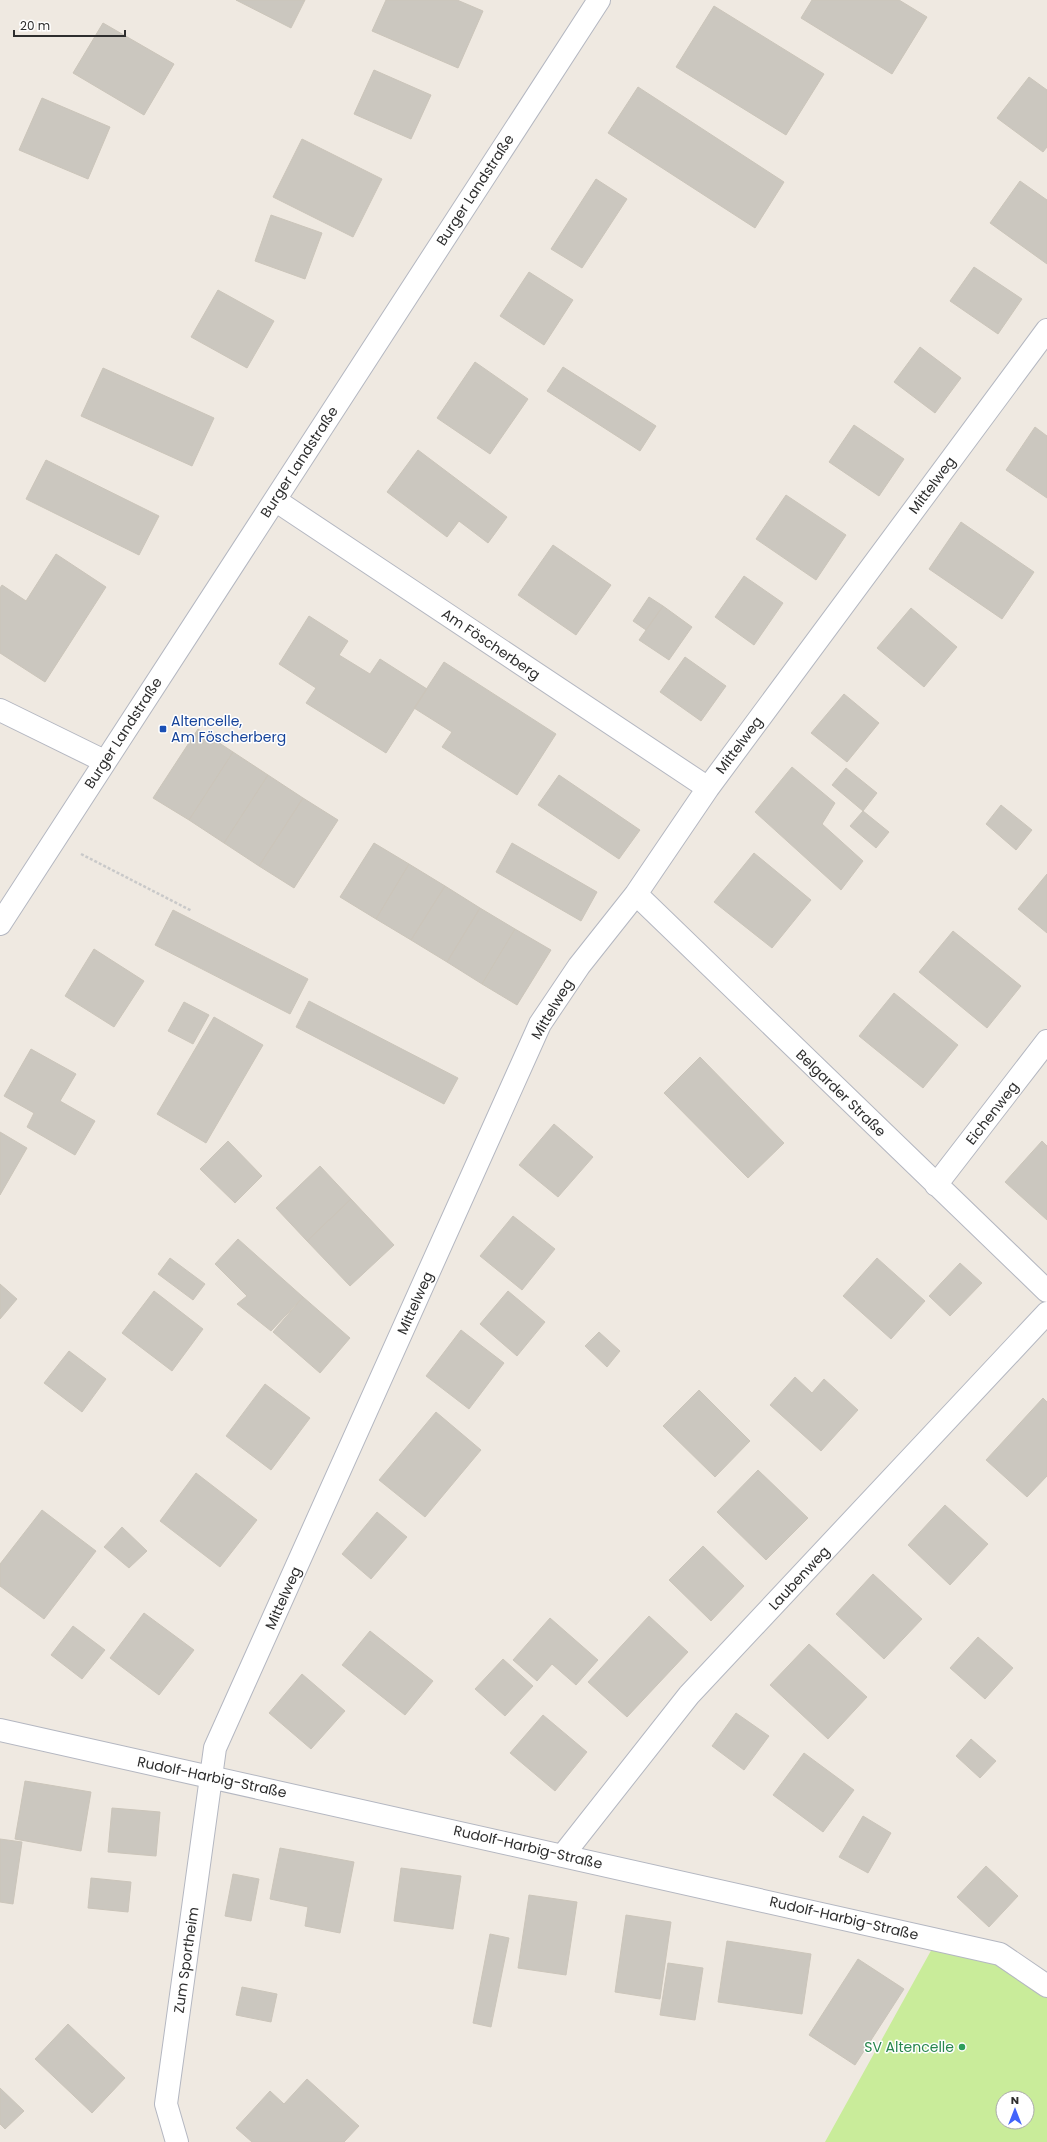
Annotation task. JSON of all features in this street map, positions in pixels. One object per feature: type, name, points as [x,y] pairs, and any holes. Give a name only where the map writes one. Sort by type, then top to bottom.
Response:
[{"type":"street","name":"Burger Landstraße","points":[[0,924],[104,761],[599,0]]},
{"type":"street","name":"Mittelweg","points":[[211,1777],[215,1748],[540,1024],[579,966],[636,894],[708,788],[1047,330]]},
{"type":"street","name":"Am Föscherberg","points":[[274,500],[708,788]]},
{"type":"street","points":[[0,710],[104,761]]},
{"type":"street","name":"Belgarder Straße","points":[[636,894],[1047,1291]]},
{"type":"street","name":"Eichenweg","points":[[936,1185],[1047,1041]]},
{"type":"street","name":"Laubenweg","points":[[563,1854],[689,1695],[1047,1313]]},
{"type":"street","name":"Rudolf-Harbig-Straße","points":[[0,1730],[563,1854],[1000,1954],[1047,1986]]},
{"type":"street","name":"Zum Sportheim","points":[[177,2142],[166,2104],[211,1777]]},
{"type":"path","points":[[54,840],[192,911]]},
{"type":"green space","name":"SV Altencelle","points":[[933,1947],[998,1960],[1047,1996],[1047,2142],[825,2142]]},
{"type":"building","points":[[236,0],[305,0],[291,28]]},
{"type":"building","points":[[386,0],[457,0],[483,11],[458,68],[372,31]]},
{"type":"building","points":[[812,0],[899,0],[927,17],[892,74],[801,18]]},
{"type":"building","points":[[714,6],[824,74],[786,135],[676,67]]},
{"type":"building","points":[[103,23],[174,64],[144,115],[73,73]]},
{"type":"building","points":[[374,70],[431,95],[411,139],[354,114]]},
{"type":"building","points":[[1029,77],[1047,90],[1047,147],[1043,152],[997,118]]},
{"type":"building","points":[[638,87],[784,182],[755,228],[608,133]]},
{"type":"building","points":[[42,98],[110,127],[88,179],[19,150]]},
{"type":"building","points":[[302,139],[382,179],[353,237],[273,197]]},
{"type":"building","points":[[596,179],[627,199],[582,268],[551,249]]},
{"type":"building","points":[[1020,181],[1047,200],[1047,264],[990,223]]},
{"type":"building","points":[[271,215],[322,233],[305,279],[255,261]]},
{"type":"building","points":[[974,267],[1022,299],[998,334],[950,301]]},
{"type":"building","points":[[529,272],[573,300],[544,345],[500,316]]},
{"type":"building","points":[[218,290],[274,321],[247,368],[191,337]]},
{"type":"building","points":[[920,347],[961,378],[935,413],[894,382]]},
{"type":"building","points":[[475,362],[528,399],[490,454],[437,418]]},
{"type":"building","points":[[563,367],[656,426],[640,451],[547,391]]},
{"type":"building","points":[[103,368],[214,418],[192,466],[81,416]]},
{"type":"building","points":[[854,425],[904,459],[879,496],[829,462]]},
{"type":"building","points":[[1035,427],[1047,436],[1047,498],[1006,470]]},
{"type":"building","points":[[418,450],[507,517],[488,543],[459,521],[447,537],[387,492]]},
{"type":"building","points":[[46,460],[159,516],[139,555],[26,499]]},
{"type":"building","points":[[786,495],[846,535],[816,580],[756,539]]},
{"type":"building","points":[[961,522],[1034,572],[1002,619],[929,569]]},
{"type":"building","points":[[553,545],[611,585],[576,635],[518,595]]},
{"type":"building","points":[[56,554],[106,587],[45,682],[0,653],[0,588],[2,585],[26,601]]},
{"type":"building","points":[[744,576],[783,603],[754,645],[715,617]]},
{"type":"building","points":[[649,597],[663,606],[646,630],[633,621]]},
{"type":"building","points":[[663,606],[692,627],[669,660],[639,640]]},
{"type":"building","points":[[911,608],[957,647],[924,687],[877,648]]},
{"type":"building","points":[[309,616],[348,641],[339,655],[370,674],[380,659],[427,689],[386,753],[306,703],[316,688],[279,664]]},
{"type":"building","points":[[685,657],[726,686],[701,721],[660,692]]},
{"type":"building","points":[[444,662],[556,734],[517,795],[442,747],[452,732],[414,708]]},
{"type":"building","points":[[844,694],[879,723],[847,762],[811,733]]},
{"type":"building","points":[[198,729],[233,752],[189,820],[153,798]]},
{"type":"building","points":[[233,752],[268,775],[224,843],[189,820]]},
{"type":"building","points":[[792,767],[835,803],[822,824],[863,861],[841,890],[755,812]]},
{"type":"building","points":[[846,768],[877,793],[863,811],[832,785]]},
{"type":"building","points":[[268,775],[303,798],[259,866],[224,843]]},
{"type":"building","points":[[559,775],[640,830],[619,859],[538,805]]},
{"type":"building","points":[[303,798],[338,820],[294,888],[259,866]]},
{"type":"building","points":[[1001,805],[1032,830],[1016,850],[986,824]]},
{"type":"building","points":[[863,811],[889,832],[876,848],[850,826]]},
{"type":"building","points":[[374,843],[409,864],[376,919],[340,897]]},
{"type":"building","points":[[512,843],[597,892],[581,921],[496,872]]},
{"type":"building","points":[[754,853],[811,900],[772,948],[714,902]]},
{"type":"building","points":[[409,864],[445,886],[411,940],[376,919]]},
{"type":"building","points":[[1047,874],[1047,933],[1018,909]]},
{"type":"building","points":[[445,886],[480,908],[447,962],[411,940]]},
{"type":"building","points":[[480,908],[515,929],[482,984],[447,962]]},
{"type":"building","points":[[173,910],[308,979],[290,1014],[155,945]]},
{"type":"building","points":[[515,929],[551,950],[517,1005],[482,984]]},
{"type":"building","points":[[953,931],[1021,986],[987,1028],[919,972]]},
{"type":"building","points":[[94,949],[144,981],[114,1027],[65,996]]},
{"type":"building","points":[[894,993],[958,1045],[923,1088],[859,1036]]},
{"type":"building","points":[[309,1001],[458,1078],[444,1104],[296,1027]]},
{"type":"building","points":[[184,1002],[209,1015],[193,1044],[168,1031]]},
{"type":"building","points":[[214,1017],[263,1045],[206,1143],[157,1114]]},
{"type":"building","points":[[31,1049],[76,1074],[60,1101],[95,1121],[75,1155],[27,1127],[34,1113],[4,1096]]},
{"type":"building","points":[[700,1057],[784,1143],[748,1178],[664,1093]]},
{"type":"building","points":[[554,1124],[593,1157],[558,1197],[519,1165]]},
{"type":"building","points":[[0,1132],[27,1148],[0,1195]]},
{"type":"building","points":[[228,1141],[262,1176],[235,1203],[200,1169]]},
{"type":"building","points":[[1042,1141],[1047,1146],[1047,1220],[1005,1182]]},
{"type":"building","points":[[320,1166],[351,1199],[307,1241],[276,1208]]},
{"type":"building","points":[[351,1199],[394,1245],[350,1286],[307,1241]]},
{"type":"building","points":[[513,1216],[555,1249],[522,1290],[480,1256]]},
{"type":"building","points":[[238,1239],[303,1297],[271,1331],[237,1304],[247,1296],[215,1264]]},
{"type":"building","points":[[170,1258],[205,1284],[193,1300],[158,1274]]},
{"type":"building","points":[[877,1258],[925,1301],[891,1339],[843,1296]]},
{"type":"building","points":[[960,1263],[982,1283],[950,1316],[929,1296]]},
{"type":"building","points":[[0,1284],[17,1299],[0,1319]]},
{"type":"building","points":[[154,1291],[203,1329],[172,1371],[122,1333]]},
{"type":"building","points":[[508,1291],[545,1322],[517,1356],[480,1324]]},
{"type":"building","points":[[303,1297],[350,1338],[320,1373],[273,1332]]},
{"type":"building","points":[[461,1330],[504,1363],[469,1409],[426,1376]]},
{"type":"building","points":[[599,1332],[620,1351],[607,1367],[585,1346]]},
{"type":"building","points":[[69,1351],[106,1379],[82,1412],[44,1383]]},
{"type":"building","points":[[795,1377],[812,1393],[824,1379],[858,1410],[821,1451],[770,1405]]},
{"type":"building","points":[[265,1384],[310,1418],[271,1470],[226,1436]]},
{"type":"building","points":[[699,1390],[750,1441],[715,1477],[663,1426]]},
{"type":"building","points":[[1043,1398],[1047,1402],[1047,1476],[1027,1497],[986,1460]]},
{"type":"building","points":[[436,1412],[481,1450],[425,1517],[379,1480]]},
{"type":"building","points":[[758,1470],[808,1518],[766,1560],[717,1512]]},
{"type":"building","points":[[196,1473],[257,1520],[220,1567],[160,1521]]},
{"type":"building","points":[[945,1505],[988,1544],[950,1585],[908,1545]]},
{"type":"building","points":[[42,1510],[96,1551],[44,1619],[0,1586],[0,1564]]},
{"type":"building","points":[[377,1512],[407,1537],[371,1579],[342,1554]]},
{"type":"building","points":[[122,1527],[147,1551],[129,1568],[104,1547]]},
{"type":"building","points":[[703,1546],[744,1586],[711,1621],[669,1580]]},
{"type":"building","points":[[873,1574],[922,1619],[884,1659],[836,1614]]},
{"type":"building","points":[[144,1613],[194,1650],[159,1695],[110,1658]]},
{"type":"building","points":[[649,1616],[688,1652],[627,1717],[588,1682]]},
{"type":"building","points":[[550,1618],[598,1660],[576,1685],[552,1664],[537,1681],[513,1660]]},
{"type":"building","points":[[73,1626],[105,1650],[82,1679],[51,1655]]},
{"type":"building","points":[[370,1631],[433,1681],[405,1715],[342,1665]]},
{"type":"building","points":[[978,1637],[1013,1668],[985,1699],[950,1668]]},
{"type":"building","points":[[809,1644],[867,1697],[828,1739],[770,1685]]},
{"type":"building","points":[[503,1659],[533,1686],[505,1716],[475,1689]]},
{"type":"building","points":[[302,1674],[345,1711],[311,1749],[269,1713]]},
{"type":"building","points":[[736,1713],[769,1736],[744,1770],[712,1746]]},
{"type":"building","points":[[543,1715],[587,1752],[555,1791],[510,1753]]},
{"type":"building","points":[[971,1739],[996,1761],[980,1778],[956,1756]]},
{"type":"building","points":[[804,1753],[854,1790],[823,1832],[773,1795]]},
{"type":"building","points":[[25,1781],[91,1792],[81,1851],[15,1839]]},
{"type":"building","points":[[112,1808],[160,1812],[156,1856],[108,1852]]},
{"type":"building","points":[[863,1816],[891,1833],[868,1873],[839,1857]]},
{"type":"building","points":[[0,1839],[22,1842],[13,1904],[0,1902]]},
{"type":"building","points":[[280,1848],[354,1862],[340,1933],[305,1926],[308,1907],[270,1899]]},
{"type":"building","points":[[986,1866],[1018,1896],[989,1927],[957,1897]]},
{"type":"building","points":[[401,1868],[461,1876],[453,1929],[394,1921]]},
{"type":"building","points":[[233,1874],[259,1879],[251,1921],[225,1916]]},
{"type":"building","points":[[91,1878],[131,1882],[128,1912],[88,1908]]},
{"type":"building","points":[[529,1895],[577,1902],[566,1975],[518,1968]]},
{"type":"building","points":[[626,1915],[671,1922],[660,1999],[615,1992]]},
{"type":"building","points":[[490,1934],[509,1938],[491,2027],[473,2023]]},
{"type":"building","points":[[727,1941],[811,1954],[802,2014],[718,2002]]},
{"type":"building","points":[[858,1959],[904,1989],[855,2065],[809,2035]]},
{"type":"building","points":[[668,1963],[703,1968],[695,2020],[660,2015]]},
{"type":"building","points":[[242,1987],[277,1994],[271,2022],[236,2015]]},
{"type":"building","points":[[68,2024],[125,2078],[92,2113],[35,2059]]},
{"type":"building","points":[[307,2079],[359,2126],[344,2142],[252,2142],[236,2128],[270,2091],[284,2104]]},
{"type":"building","points":[[0,2088],[24,2111],[5,2129],[0,2124]]},
{"type":"place","name":"Altencelle, Am Föscherberg","points":[[163,729]]},
{"type":"place","name":"SV Altencelle","points":[[962,2047]]}]
